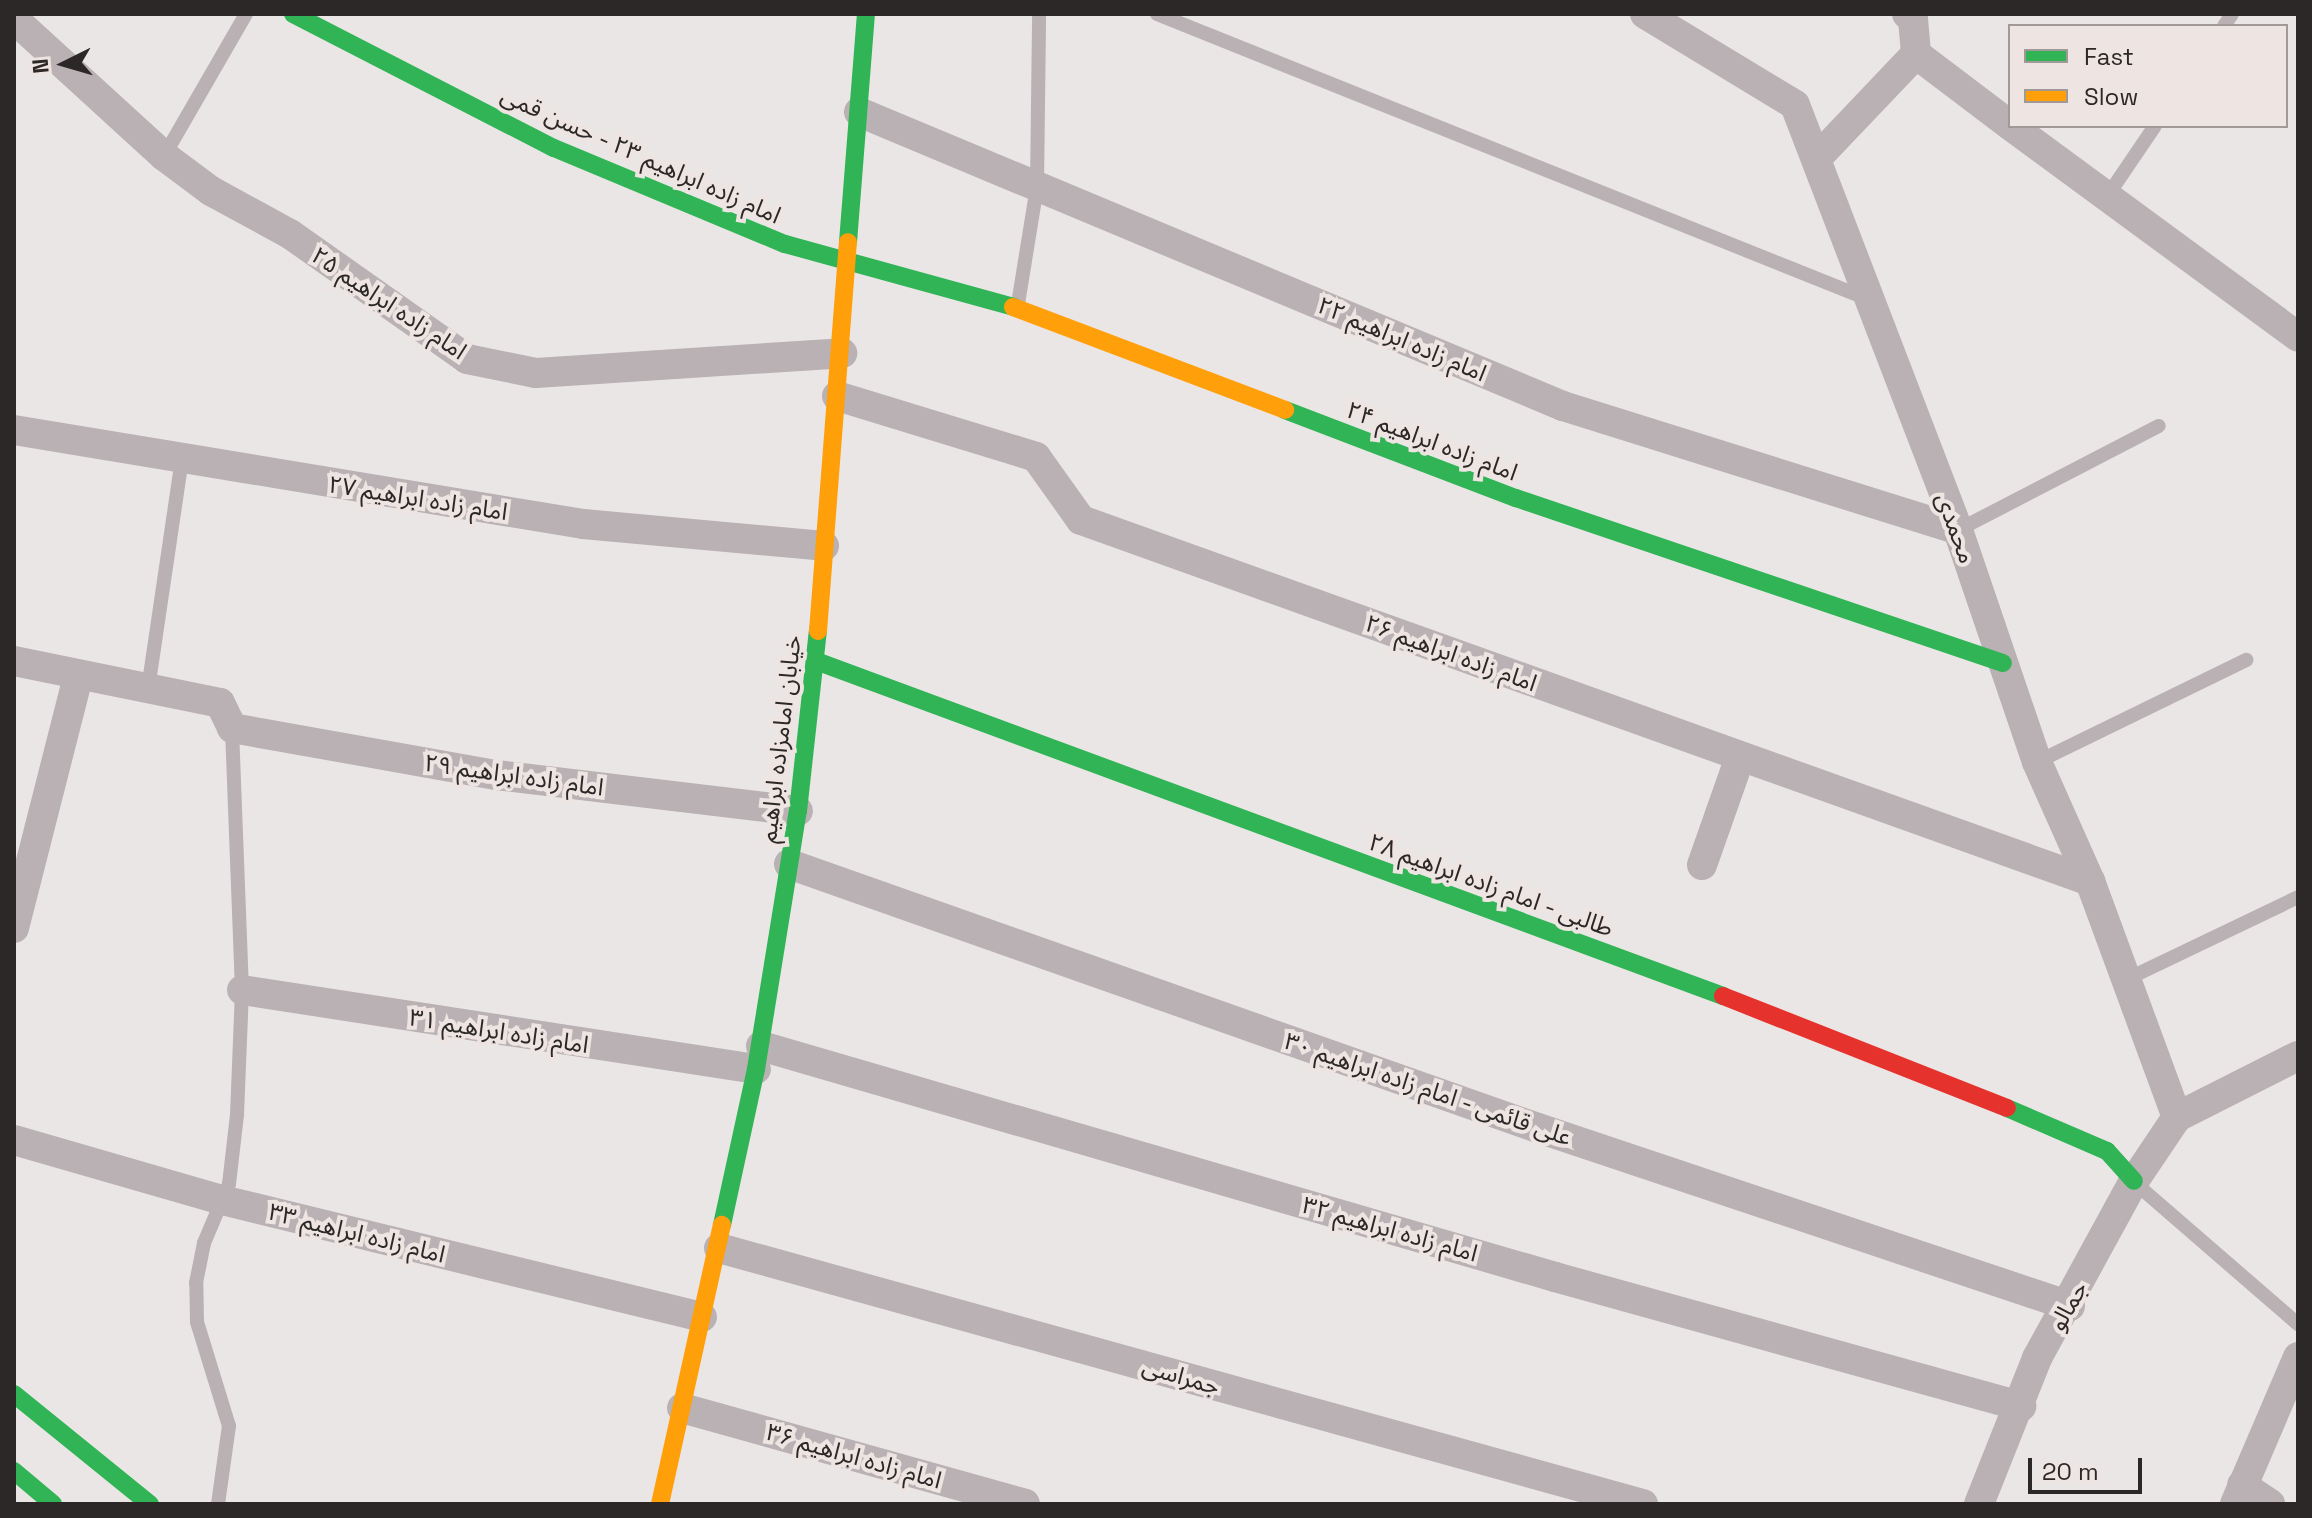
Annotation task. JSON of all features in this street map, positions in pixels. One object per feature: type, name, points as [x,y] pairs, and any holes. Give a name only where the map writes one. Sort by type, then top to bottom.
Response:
[{"type":"street","name":"امام زاده ابراهیم ۲۳ - حسن قمی","points":[[293,14],[554,148],[785,244],[846,260]]},
{"type":"street","name":"خیابان امامزاده ابراهیم","points":[[670,1460],[719,1248],[758,1058],[798,811],[816,661],[866,14]]},
{"type":"street","name":"محمدی","points":[[1645,14],[1682,23],[1760,89],[1795,105],[1817,158],[1865,298],[1958,530],[2037,762],[2090,881],[2177,1117]]},
{"type":"street","points":[[1907,14],[1913,19],[1916,54],[2008,124]]},
{"type":"street","name":"امام زاده ابراهیم ۲۵","points":[[14,19],[164,156],[211,191],[290,234],[467,359],[536,373],[842,353]]},
{"type":"street","points":[[1817,158],[1916,54]]},
{"type":"street","name":"امام زاده ابراهیم ۲۲","points":[[859,112],[1563,406],[1958,530]]},
{"type":"street","points":[[2013,128],[2105,199],[2298,337]]},
{"type":"street","name":"امام زاده ابراهیم ۲۴","points":[[846,260],[1017,308],[1516,498],[2003,663]]},
{"type":"street","name":"امام زاده ابراهیم ۲۶","points":[[837,396],[1036,457],[1081,520],[2090,881]]},
{"type":"street","name":"امام زاده ابراهیم ۲۷","points":[[14,430],[583,524],[824,546]]},
{"type":"street","points":[[14,661],[220,703],[232,728]]},
{"type":"street","name":"طالبی - امام زاده ابراهیم ۲۸","points":[[816,661],[1909,1065],[2107,1151],[2134,1181]]},
{"type":"street","points":[[14,928],[78,676]]},
{"type":"street","name":"امام زاده ابراهیم ۲۹","points":[[232,728],[497,775],[798,811]]},
{"type":"street","points":[[1702,865],[1740,757]]},
{"type":"street","name":"علی قائمی - امام زاده ابراهیم ۳۰","points":[[789,864],[1538,1128],[2070,1306]]},
{"type":"street","name":"امام زاده ابراهیم ۳۱","points":[[242,990],[758,1058]]},
{"type":"street","points":[[2177,1117],[2298,1056]]},
{"type":"street","name":"امام زاده ابراهیم ۳۲","points":[[758,1058],[2021,1406]]},
{"type":"street","name":"جمالو","points":[[1979,1504],[2021,1406],[2037,1358],[2070,1306],[2134,1181],[2177,1117]]},
{"type":"street","name":"امام زاده ابراهیم ۳۳","points":[[14,1140],[222,1200],[702,1317]]},
{"type":"street","name":"جمراسی","points":[[719,1248],[1643,1504]]},
{"type":"street","points":[[2270,1504],[2238,1495],[2298,1357]]},
{"type":"street","points":[[14,1394],[150,1504]]},
{"type":"street","name":"امام زاده ابراهیم ۳۶","points":[[682,1408],[1025,1504]]},
{"type":"street","points":[[649,1504],[670,1460]]},
{"type":"street","points":[[660,1504],[670,1460]]},
{"type":"street","points":[[14,1471],[53,1504]]},
{"type":"lane","points":[[164,156],[246,14]]},
{"type":"lane","points":[[1017,308],[1037,187],[1039,14]]},
{"type":"lane","points":[[1157,14],[1865,298]]},
{"type":"lane","points":[[2105,199],[2154,128]]},
{"type":"lane","points":[[1958,530],[2159,426]]},
{"type":"lane","points":[[148,689],[182,460]]},
{"type":"lane","points":[[2037,762],[2246,660]]},
{"type":"lane","points":[[218,1504],[229,1426],[197,1322],[196,1283],[204,1243],[229,1184],[237,1115],[242,990],[232,728]]},
{"type":"lane","points":[[2125,980],[2298,897]]},
{"type":"lane","points":[[2134,1181],[2298,1324]]},
{"type":"traffic: fast","points":[[293,14],[554,148],[785,244],[1013,307]]},
{"type":"traffic: fast","points":[[848,242],[866,14]]},
{"type":"traffic: fast","points":[[1285,410],[1516,498],[2003,663]]},
{"type":"traffic: fast","points":[[722,1225],[756,1069],[798,811],[818,631]]},
{"type":"traffic: fast","points":[[816,661],[1723,996]]},
{"type":"traffic: fast","points":[[2007,1108],[2107,1151],[2134,1181]]},
{"type":"traffic: fast","points":[[14,1394],[150,1504]]},
{"type":"traffic: fast","points":[[14,1471],[53,1504]]},
{"type":"traffic: slow","points":[[818,631],[848,242]]},
{"type":"traffic: slow","points":[[1013,307],[1285,410]]},
{"type":"traffic: slow","points":[[660,1504],[722,1225]]},
{"type":"traffic: jam","points":[[1723,996],[2007,1108]]}]
